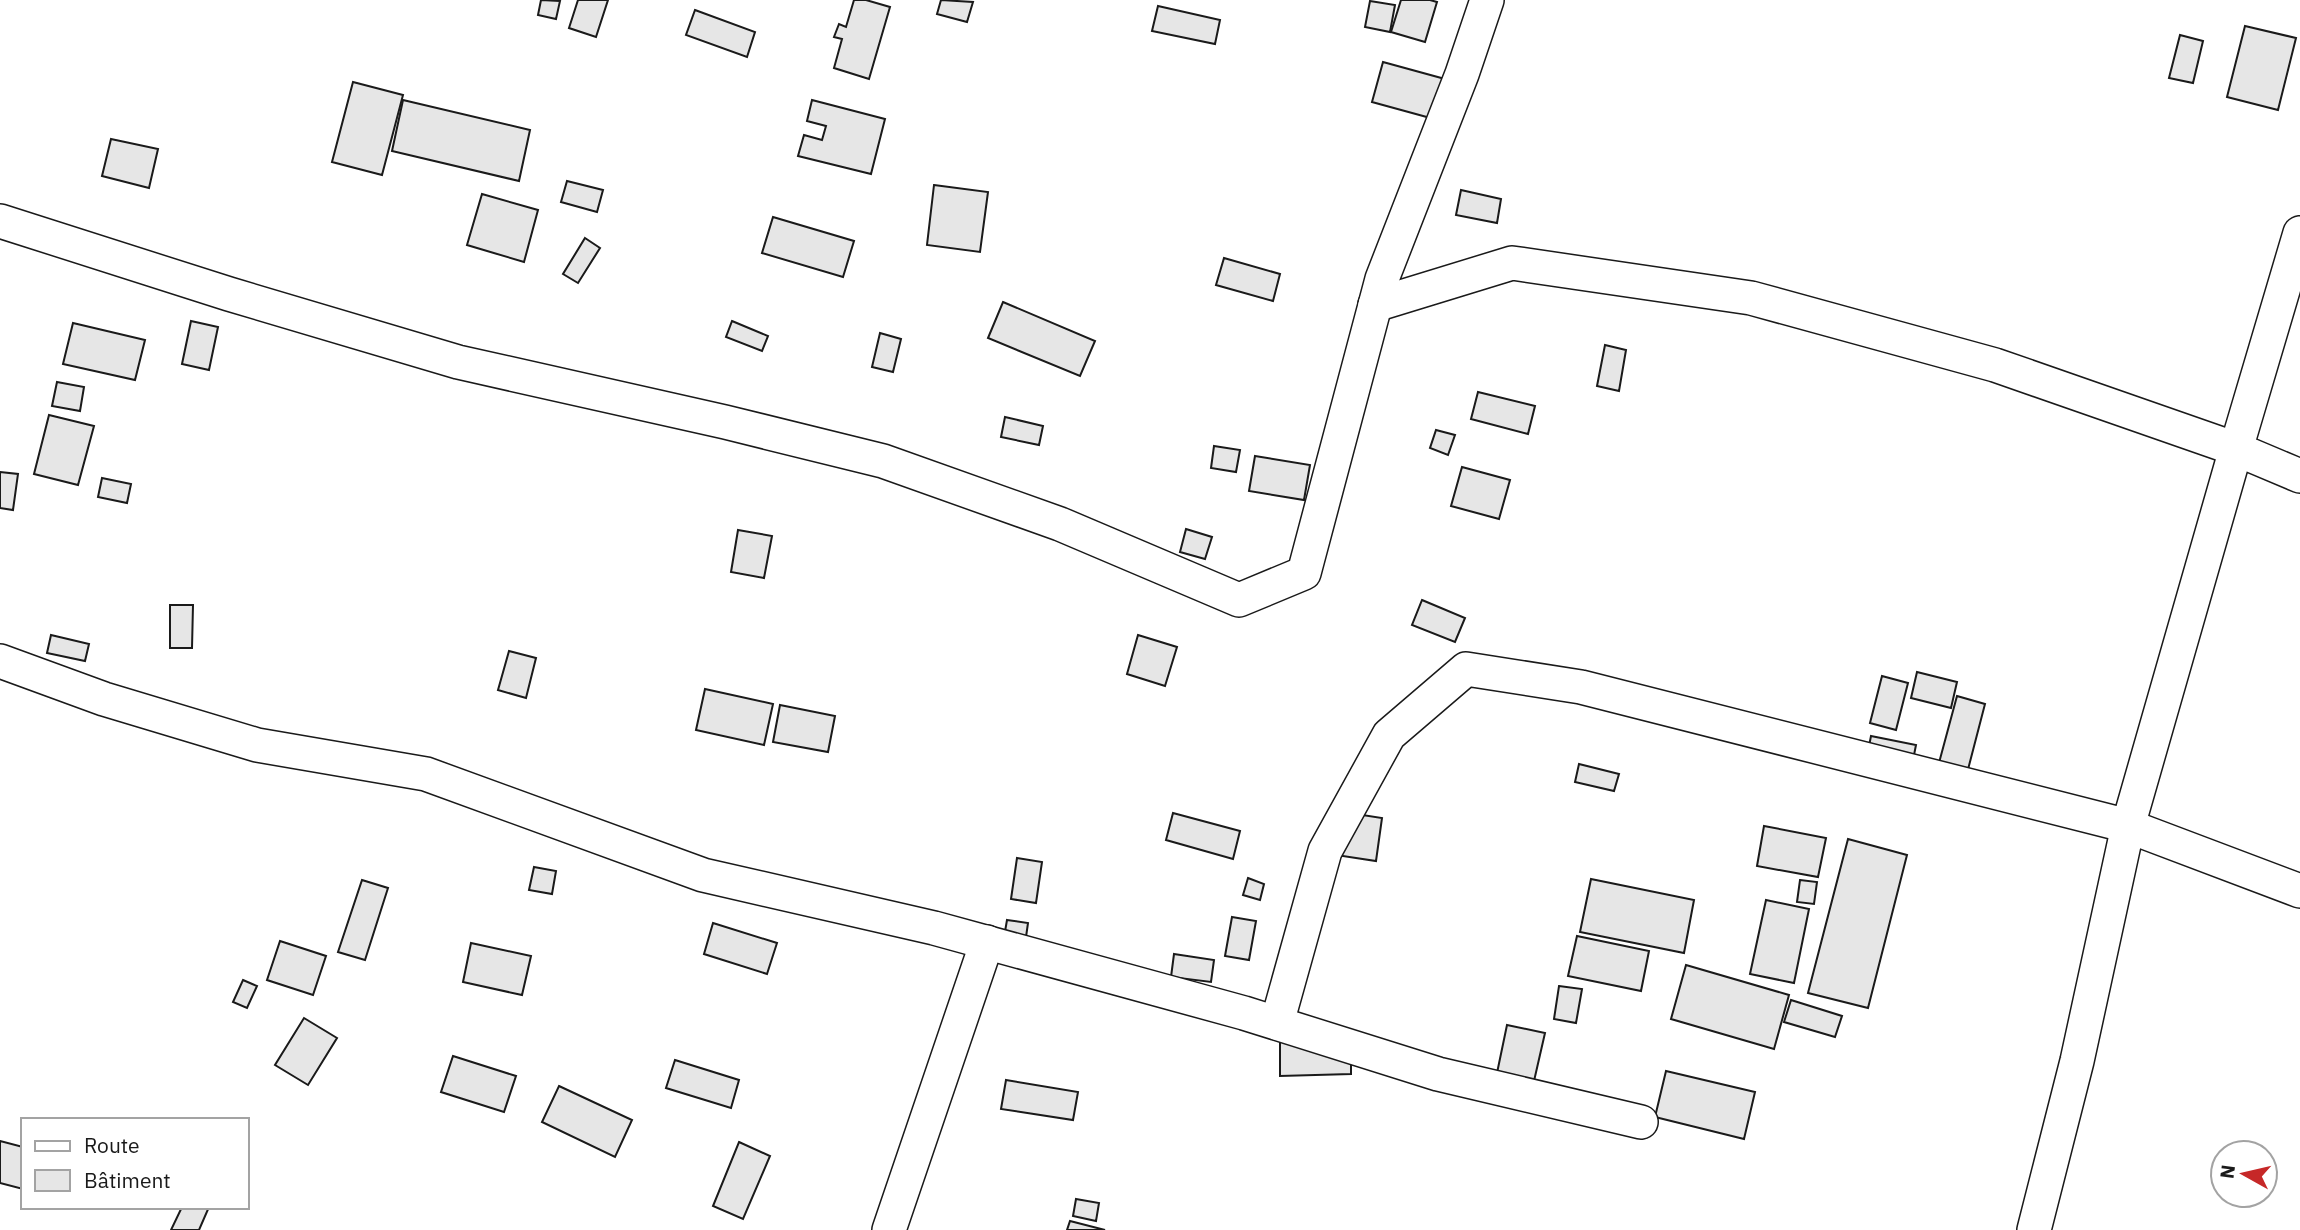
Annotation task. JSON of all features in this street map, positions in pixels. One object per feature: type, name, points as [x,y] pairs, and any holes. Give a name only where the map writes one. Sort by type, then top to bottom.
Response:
[{"type":"street","points":[[0,220],[229,294],[458,362],[725,422],[883,461],[1060,524],[1239,600],[1304,573],[1382,279],[1462,74],[1487,0]]},
{"type":"street","points":[[2035,1230],[2077,1061],[2128,826],[2300,233]]},
{"type":"street","points":[[1376,305],[1512,263],[1751,298],[1995,366],[2236,449],[2300,476]]},
{"type":"street","points":[[0,661],[104,699],[257,745],[426,774],[703,875],[934,928],[1277,1023],[1438,1073],[1641,1122]]},
{"type":"street","points":[[1277,1023],[1325,851],[1389,735],[1466,669],[1581,687],[2128,826],[2300,891]]},
{"type":"street","points":[[889,1230],[987,942]]},
{"type":"building","points":[[541,0],[560,1],[556,19],[538,15]]},
{"type":"building","points":[[578,0],[608,0],[596,37],[569,28]]},
{"type":"building","points":[[854,0],[866,0],[890,7],[869,79],[834,68],[842,39],[834,37],[839,24],[846,27]]},
{"type":"building","points":[[941,0],[973,2],[967,22],[937,14]]},
{"type":"building","points":[[1401,0],[1437,2],[1425,42],[1391,32]]},
{"type":"building","points":[[1370,1],[1395,5],[1390,32],[1365,27]]},
{"type":"building","points":[[1158,6],[1220,20],[1215,44],[1152,31]]},
{"type":"building","points":[[695,10],[755,32],[747,57],[686,35]]},
{"type":"building","points":[[2245,26],[2296,38],[2278,110],[2227,97]]},
{"type":"building","points":[[2180,35],[2203,41],[2193,83],[2169,78]]},
{"type":"building","points":[[1383,62],[1445,79],[1434,119],[1372,102]]},
{"type":"building","points":[[353,82],[403,95],[382,175],[332,162]]},
{"type":"building","points":[[403,100],[530,130],[519,181],[392,151]]},
{"type":"building","points":[[812,100],[885,119],[871,174],[798,156],[804,135],[822,140],[826,126],[807,121]]},
{"type":"building","points":[[111,139],[158,149],[149,188],[102,176]]},
{"type":"building","points":[[567,181],[603,190],[597,212],[561,202]]},
{"type":"building","points":[[934,185],[988,192],[980,252],[927,245]]},
{"type":"building","points":[[1461,190],[1501,199],[1497,223],[1456,215]]},
{"type":"building","points":[[482,194],[538,210],[524,262],[467,245]]},
{"type":"building","points":[[773,217],[854,241],[843,277],[762,253]]},
{"type":"building","points":[[585,238],[600,248],[578,283],[563,274]]},
{"type":"building","points":[[1224,258],[1280,274],[1273,301],[1216,285]]},
{"type":"building","points":[[1003,302],[1095,341],[1080,376],[988,338]]},
{"type":"building","points":[[191,321],[218,327],[209,370],[182,364]]},
{"type":"building","points":[[732,321],[768,336],[762,351],[726,337]]},
{"type":"building","points":[[73,323],[145,340],[135,380],[63,364]]},
{"type":"building","points":[[880,333],[901,339],[893,372],[872,367]]},
{"type":"building","points":[[1605,345],[1626,350],[1619,391],[1597,386]]},
{"type":"building","points":[[57,382],[84,387],[80,411],[52,406]]},
{"type":"building","points":[[1478,392],[1535,406],[1528,434],[1471,419]]},
{"type":"building","points":[[49,415],[94,426],[78,485],[34,474]]},
{"type":"building","points":[[1005,417],[1043,426],[1039,445],[1001,437]]},
{"type":"building","points":[[1436,430],[1455,435],[1448,455],[1430,448]]},
{"type":"building","points":[[1214,446],[1240,450],[1236,472],[1211,468]]},
{"type":"building","points":[[1255,456],[1310,465],[1304,500],[1249,491]]},
{"type":"building","points":[[1462,467],[1510,480],[1499,519],[1451,506]]},
{"type":"building","points":[[0,472],[18,474],[13,510],[0,508]]},
{"type":"building","points":[[102,478],[131,484],[127,503],[98,497]]},
{"type":"building","points":[[1186,529],[1212,537],[1205,559],[1180,552]]},
{"type":"building","points":[[738,530],[772,536],[764,578],[731,572]]},
{"type":"building","points":[[1422,600],[1465,618],[1455,642],[1412,625]]},
{"type":"building","points":[[170,605],[193,605],[192,648],[170,648]]},
{"type":"building","points":[[51,635],[89,644],[85,661],[47,653]]},
{"type":"building","points":[[1138,635],[1177,647],[1165,686],[1127,674]]},
{"type":"building","points":[[509,651],[536,658],[526,698],[498,690]]},
{"type":"building","points":[[1917,672],[1957,682],[1951,708],[1911,698]]},
{"type":"building","points":[[1882,676],[1908,683],[1896,730],[1870,723]]},
{"type":"building","points":[[705,689],[773,704],[764,745],[696,730]]},
{"type":"building","points":[[1957,696],[1985,704],[1965,781],[1936,774]]},
{"type":"building","points":[[780,705],[835,716],[828,752],[773,742]]},
{"type":"building","points":[[1871,736],[1916,745],[1912,765],[1867,756]]},
{"type":"building","points":[[1579,764],[1619,774],[1614,791],[1575,782]]},
{"type":"building","points":[[1343,812],[1382,818],[1376,861],[1336,855]]},
{"type":"building","points":[[1173,813],[1240,831],[1233,859],[1166,840]]},
{"type":"building","points":[[1764,826],[1826,838],[1818,877],[1757,866]]},
{"type":"building","points":[[1848,839],[1907,855],[1868,1008],[1808,993]]},
{"type":"building","points":[[1017,858],[1042,862],[1036,903],[1011,899]]},
{"type":"building","points":[[534,867],[556,871],[552,894],[529,890]]},
{"type":"building","points":[[1248,878],[1264,884],[1260,900],[1243,895]]},
{"type":"building","points":[[1591,879],[1694,900],[1684,953],[1580,932]]},
{"type":"building","points":[[362,880],[388,888],[365,960],[338,952]]},
{"type":"building","points":[[1800,880],[1817,882],[1814,904],[1797,902]]},
{"type":"building","points":[[1766,900],[1809,909],[1794,983],[1750,974]]},
{"type":"building","points":[[1232,917],[1256,921],[1249,960],[1225,956]]},
{"type":"building","points":[[1007,920],[1028,923],[1023,958],[1001,955]]},
{"type":"building","points":[[713,923],[777,943],[767,974],[704,954]]},
{"type":"building","points":[[1577,936],[1649,951],[1641,991],[1568,976]]},
{"type":"building","points":[[280,941],[326,956],[313,995],[267,980]]},
{"type":"building","points":[[471,943],[531,956],[522,995],[463,982]]},
{"type":"building","points":[[1174,954],[1214,960],[1211,982],[1171,977]]},
{"type":"building","points":[[1686,965],[1789,995],[1774,1049],[1671,1019]]},
{"type":"building","points":[[243,980],[257,986],[247,1008],[233,1002]]},
{"type":"building","points":[[1559,986],[1582,989],[1576,1023],[1554,1019]]},
{"type":"building","points":[[1791,1000],[1842,1016],[1835,1037],[1784,1022]]},
{"type":"building","points":[[304,1018],[337,1038],[308,1085],[275,1065]]},
{"type":"building","points":[[1507,1025],[1545,1033],[1534,1081],[1497,1073]]},
{"type":"building","points":[[1351,1034],[1351,1074],[1280,1076],[1280,1035]]},
{"type":"building","points":[[453,1056],[516,1076],[504,1112],[441,1092]]},
{"type":"building","points":[[675,1060],[739,1080],[731,1108],[666,1088]]},
{"type":"building","points":[[1666,1071],[1755,1092],[1744,1139],[1655,1117]]},
{"type":"building","points":[[1006,1080],[1078,1092],[1073,1120],[1001,1109]]},
{"type":"building","points":[[559,1086],[632,1120],[615,1157],[542,1122]]},
{"type":"building","points":[[0,1141],[21,1146],[21,1188],[0,1183]]},
{"type":"building","points":[[739,1142],[770,1156],[743,1219],[713,1206]]},
{"type":"building","points":[[1076,1199],[1099,1203],[1096,1221],[1073,1216]]},
{"type":"building","points":[[181,1209],[208,1209],[199,1230],[171,1230]]},
{"type":"building","points":[[1070,1221],[1105,1230],[1067,1230]]}]
